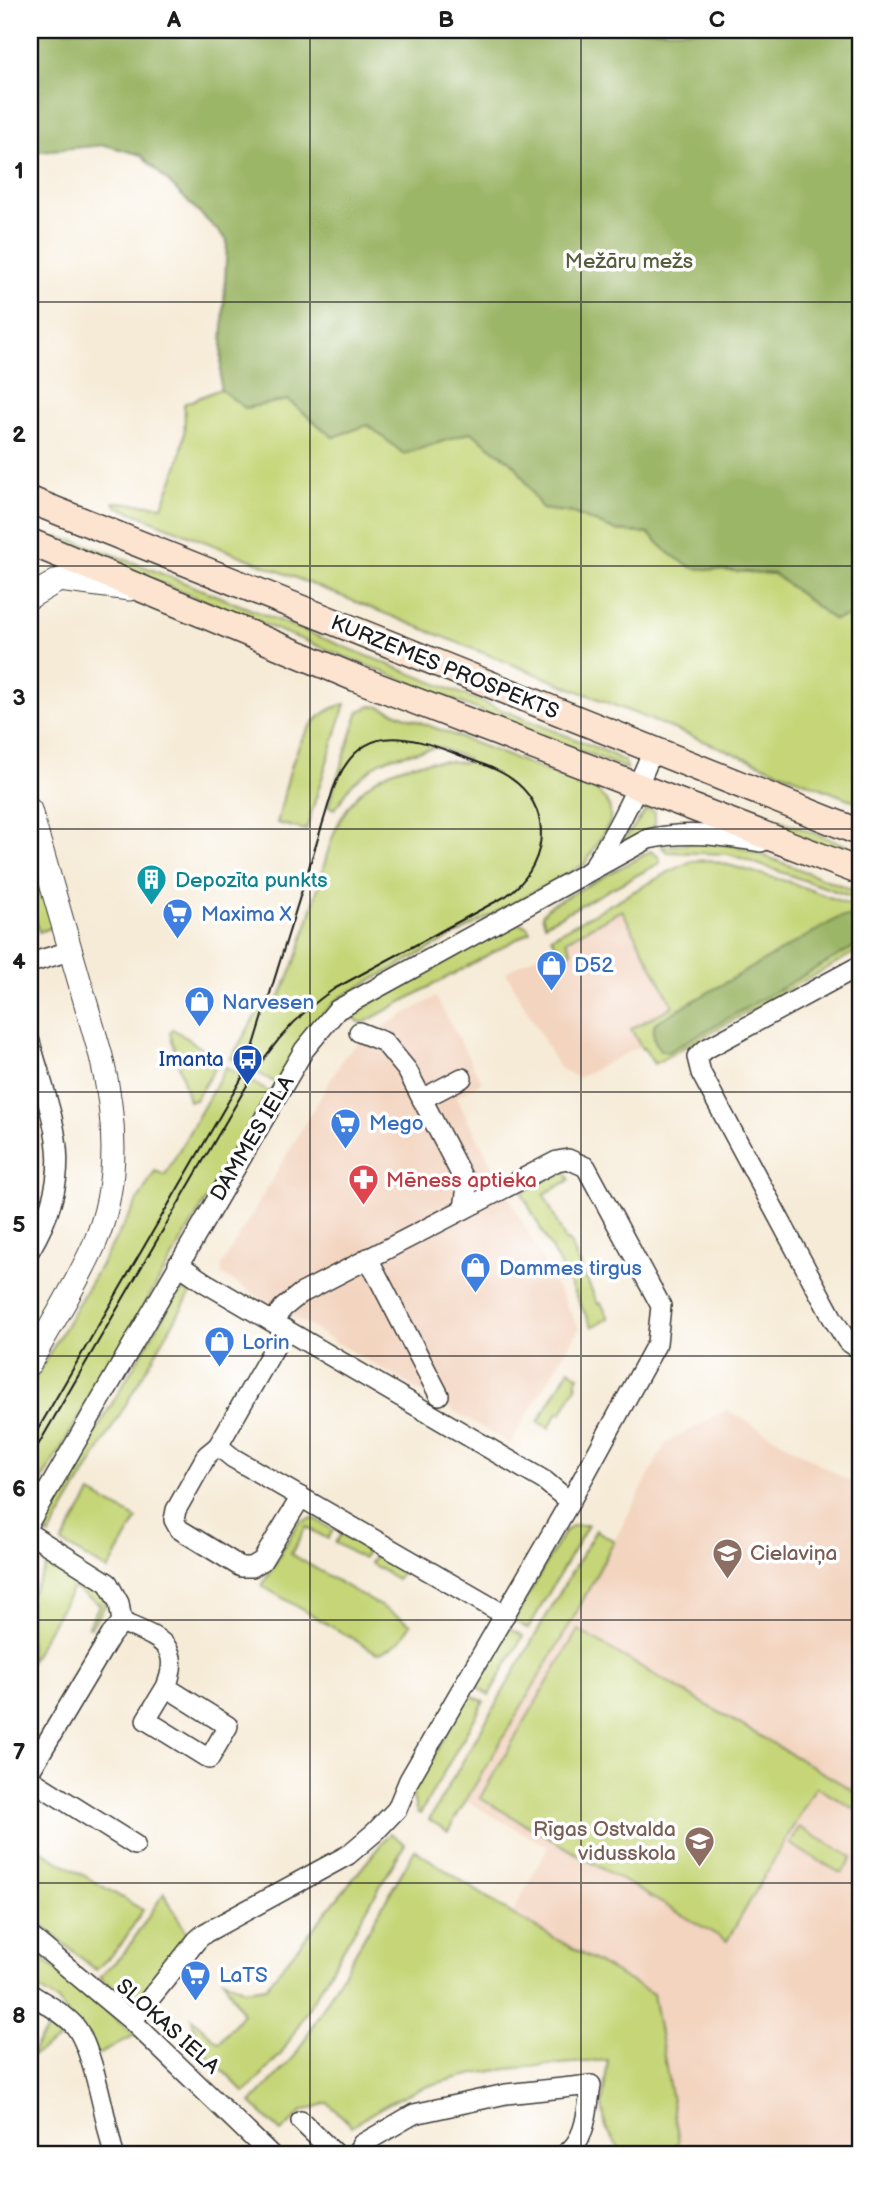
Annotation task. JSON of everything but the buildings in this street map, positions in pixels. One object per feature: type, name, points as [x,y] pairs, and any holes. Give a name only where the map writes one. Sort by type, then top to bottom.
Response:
[{"type":"main road","name":"KURZEMES PROSPEKTS","points":[[30,500],[861,833]]},
{"type":"main road","name":"KURZEMES PROSPEKTS","points":[[30,542],[358,679],[861,872]]},
{"type":"street","points":[[30,597],[59,580],[145,591]]},
{"type":"street","name":"DAMMES IELA","points":[[590,870],[611,840],[653,750]]},
{"type":"street","points":[[30,810],[109,1091],[113,1125],[112,1167],[104,1214],[95,1243],[30,1363]]},
{"type":"street","name":"DAMMES IELA","points":[[30,1521],[304,1050],[337,1010],[648,839],[670,834],[712,834],[801,849]]},
{"type":"street","points":[[30,963],[71,951]]},
{"type":"street","points":[[861,965],[706,1049],[697,1057],[701,1073],[832,1317],[847,1341],[861,1350]]},
{"type":"street","points":[[359,1032],[384,1042],[407,1070],[467,1186],[464,1209]]},
{"type":"street","points":[[30,1042],[53,1120],[59,1171],[51,1208],[30,1250]]},
{"type":"street","points":[[422,1099],[462,1078]]},
{"type":"street","points":[[132,2021],[205,1933],[348,1855],[397,1809],[409,1780],[570,1502],[656,1343],[661,1306],[586,1167],[568,1159],[556,1161],[300,1294],[283,1308],[279,1325],[218,1446],[207,1455],[176,1510],[174,1521],[179,1529],[242,1567],[252,1567],[262,1561],[301,1497]]},
{"type":"street","points":[[368,1258],[439,1395]]},
{"type":"street","points":[[178,1264],[204,1282],[545,1481],[570,1502]]},
{"type":"street","points":[[218,1446],[233,1458],[505,1615]]},
{"type":"street","points":[[30,1534],[108,1583],[119,1603],[122,1622]]},
{"type":"street","points":[[122,1622],[162,1642],[169,1650],[173,1669],[166,1686]]},
{"type":"street","points":[[30,1771],[110,1634],[122,1622]]},
{"type":"street","points":[[30,1779],[135,1845]]},
{"type":"street","name":"SLOKAS IELA","points":[[30,1936],[132,2021],[271,2155]]},
{"type":"street","points":[[30,1994],[55,2009],[74,2025],[85,2043],[114,2155]]},
{"type":"street","points":[[355,2155],[362,2144],[414,2114],[506,2094],[591,2085],[583,2130],[571,2151],[564,2155]]},
{"type":"street","points":[[301,2121],[336,2155]]},
{"type":"shaded area","points":[[622,909],[673,1006],[631,1029],[640,1046],[578,1078],[559,1068],[506,972]]},
{"type":"shaded area","points":[[436,997],[482,1082],[456,1097],[579,1329],[510,1444],[222,1275],[222,1265],[344,1057],[360,1042],[387,1024]]},
{"type":"shaded area","name":"Rīgas Ostvalda vidusskola","points":[[727,1410],[861,1488],[861,2155],[670,2155],[679,2141],[652,1994],[512,1914],[548,1847],[466,1801],[573,1619],[666,1443]]},
{"type":"green space","name":"Mežāru mežs","points":[[30,30],[861,30],[861,613],[834,620],[774,574],[693,568],[670,554],[649,534],[614,530],[573,513],[542,509],[516,466],[471,432],[404,454],[368,425],[333,437],[288,400],[245,408],[220,389],[227,240],[141,155],[105,145],[30,152]]},
{"type":"green space","points":[[220,389],[245,408],[288,400],[333,437],[368,425],[404,454],[471,432],[516,466],[542,509],[573,513],[614,530],[649,534],[670,554],[693,568],[774,574],[834,620],[861,613],[861,804],[116,506],[114,502],[162,506],[177,469],[183,445],[184,404]]},
{"type":"green space","points":[[58,537],[82,543],[145,567],[607,752],[625,762],[627,769],[52,540]]},
{"type":"green space","points":[[345,704],[306,830],[277,823],[290,770],[304,736],[328,711]]},
{"type":"green space","points":[[371,706],[381,707],[596,790],[610,809],[610,822],[585,864],[341,997],[312,1026],[276,1083],[231,1058],[263,1003],[274,1007],[282,992],[301,944],[330,843],[340,819],[356,797],[382,776],[413,764],[447,761],[465,763],[468,759],[438,747],[392,757],[380,762],[352,784],[335,809],[328,806],[359,711]]},
{"type":"green space","points":[[700,790],[861,851],[861,860],[689,794]]},
{"type":"green space","points":[[647,809],[655,812],[655,825],[648,832],[617,849]]},
{"type":"green space","points":[[697,842],[738,846],[861,893],[861,900],[729,854],[667,852],[662,847]]},
{"type":"green space","points":[[30,850],[53,927],[39,932],[30,900]]},
{"type":"green space","points":[[651,851],[659,857],[660,863],[545,924],[542,915],[549,906]]},
{"type":"green space","points":[[710,860],[789,882],[861,909],[861,949],[654,1064],[631,1029],[673,1006],[622,910],[566,940],[572,952],[563,954],[551,937],[669,872],[692,861]]},
{"type":"green space","points":[[840,917],[861,921],[861,943],[668,1052],[660,1050],[654,1037],[655,1023]]},
{"type":"green space","points":[[518,923],[527,926],[530,932],[365,1022],[359,1022],[351,1014],[509,926]]},
{"type":"green space","points":[[173,1029],[216,1058],[217,1065],[195,1100],[189,1101],[170,1033]]},
{"type":"green space","points":[[226,1067],[269,1092],[30,1501],[30,1387],[155,1171],[165,1175]]},
{"type":"green space","points":[[564,1170],[570,1180],[544,1194],[598,1304],[601,1303],[609,1318],[592,1327],[522,1193]]},
{"type":"green space","points":[[193,1289],[49,1536],[42,1523],[177,1293]]},
{"type":"green space","points":[[569,1369],[579,1376],[575,1383],[577,1385],[561,1414],[558,1412],[549,1428],[538,1422]]},
{"type":"green space","points":[[91,1493],[137,1519],[108,1570],[62,1543]]},
{"type":"green space","points":[[314,1518],[333,1530],[328,1539],[306,1527],[291,1554],[411,1624],[401,1639],[388,1649],[377,1653],[262,1586],[299,1522]]},
{"type":"green space","points":[[574,1525],[588,1525],[528,1629],[514,1620],[564,1532]]},
{"type":"green space","points":[[596,1530],[614,1541],[573,1619],[448,1831],[429,1820]]},
{"type":"green space","points":[[341,1534],[368,1550],[363,1559],[335,1543]]},
{"type":"green space","points":[[376,1554],[403,1570],[397,1579],[370,1563]]},
{"type":"green space","points":[[49,1562],[101,1593],[106,1604],[91,1627],[88,1626],[100,1604],[73,1588],[30,1662],[30,1596]]},
{"type":"green space","points":[[509,1628],[523,1636],[489,1695],[475,1686]]},
{"type":"green space","points":[[578,1630],[861,1795],[855,1809],[816,1787],[727,1941],[480,1798]]},
{"type":"green space","points":[[469,1694],[484,1702],[420,1814],[412,1794]]},
{"type":"green space","points":[[799,1827],[852,1857],[842,1874],[790,1844]]},
{"type":"green space","points":[[390,1833],[405,1844],[282,2053],[245,2093],[197,2045],[192,2018],[219,2043],[243,2014],[223,1979],[244,1990],[266,1987]]},
{"type":"green space","points":[[30,1844],[143,1910],[120,1946],[96,1970],[30,1916]]},
{"type":"green space","points":[[415,1850],[512,1914],[653,1994],[679,2141],[670,2155],[623,2155],[606,2128],[602,2105],[608,2060],[514,2068],[445,2081],[395,2100],[352,2126],[328,2103],[303,2111],[281,2132],[251,2103],[295,2056]]},
{"type":"green space","points":[[164,1893],[187,1934],[133,2006],[100,1977],[125,1952]]},
{"type":"green space","points":[[30,1948],[135,2035],[97,2055],[58,2001],[30,1984],[41,1969],[30,1961]]},
{"type":"green space","points":[[54,2019],[69,2034],[33,2055],[31,2053]]},
{"type":"tram line","points":[[30,1443],[246,1071],[333,790],[343,768],[369,743],[402,738],[439,747],[511,778],[529,796],[537,810],[541,826],[537,857],[530,871],[506,896],[334,989],[310,1007],[279,1038],[253,1075],[30,1459]]},
{"type":"place","name":"Depozīta punkts","points":[[152,907]]},
{"type":"place","name":"Maxima X","points":[[178,941]]},
{"type":"place","name":"D52","points":[[551,992]]},
{"type":"place","name":"Narvesen","points":[[199,1029]]},
{"type":"place","name":"Imanta","points":[[247,1086]]},
{"type":"place","name":"Mego","points":[[346,1150]]},
{"type":"place","name":"Mēness aptieka","points":[[363,1207]]},
{"type":"place","name":"Dammes tirgus","points":[[476,1295]]},
{"type":"place","name":"Lorin","points":[[219,1369]]},
{"type":"place","name":"Cielaviņa","points":[[727,1580]]},
{"type":"place","name":"Rīgas Ostvalda vidusskola","points":[[699,1868]]},
{"type":"place","name":"LaTS","points":[[196,2002]]}]
